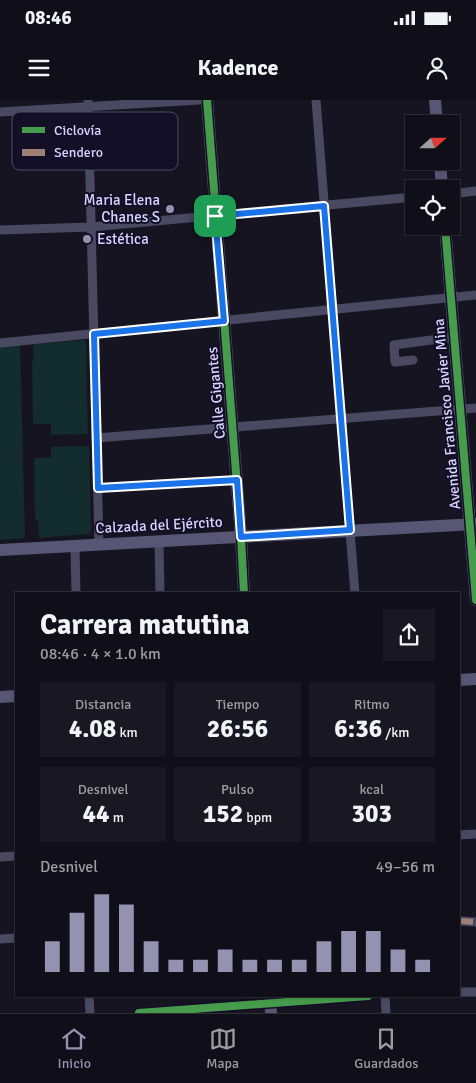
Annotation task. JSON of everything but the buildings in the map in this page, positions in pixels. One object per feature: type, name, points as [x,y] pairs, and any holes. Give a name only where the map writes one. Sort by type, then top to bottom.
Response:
[{"type":"main road","name":"Calle Gigantes","points":[[207,100],[244,592]]},
{"type":"main road","points":[[435,100],[436,115]]},
{"type":"main road","name":"Avenida Francisco Javier Mina","points":[[446,235],[460,409],[473,525],[476,600]]},
{"type":"main road","name":"Calzada del Ejército","points":[[0,550],[473,525]]},
{"type":"main road","points":[[460,680],[476,679]]},
{"type":"main road","points":[[0,697],[15,696]]},
{"type":"street","points":[[0,112],[88,104],[199,100]]},
{"type":"street","points":[[316,100],[355,592]]},
{"type":"street","points":[[90,170],[99,545]]},
{"type":"street","points":[[460,193],[476,191]]},
{"type":"street","points":[[0,230],[92,227],[405,198]]},
{"type":"street","points":[[0,343],[476,295]]},
{"type":"street","points":[[413,360],[395,362],[394,346],[454,338]]},
{"type":"street","points":[[96,438],[476,408]]},
{"type":"street","points":[[98,488],[237,480]]},
{"type":"street","points":[[159,541],[160,592]]},
{"type":"street","points":[[75,546],[76,592]]},
{"type":"street","points":[[460,835],[476,834]]},
{"type":"street","points":[[0,857],[15,856]]},
{"type":"street","points":[[461,921],[476,922]]},
{"type":"street","points":[[0,939],[15,938]]},
{"type":"street","points":[[460,992],[476,992]]},
{"type":"street","points":[[89,997],[90,1013]]},
{"type":"street","points":[[139,1013],[347,997]]},
{"type":"street","points":[[385,997],[386,1013]]},
{"type":"green space","points":[[86,340],[88,434],[51,435],[51,424],[33,424],[33,344]]},
{"type":"green space","points":[[20,344],[25,538],[0,540],[0,346]]},
{"type":"green space","points":[[89,446],[91,531],[89,534],[39,538],[38,520],[35,520],[34,458],[51,458],[51,447]]},
{"type":"marked path","points":[[461,921],[476,922]]},
{"type":"cycle path","points":[[207,100],[244,592]]},
{"type":"cycle path","points":[[446,235],[476,600]]},
{"type":"cycle path","points":[[139,1013],[355,997]]},
{"type":"place","name":"Maria Elena Chanes S","points":[[170,209]]},
{"type":"place","name":"Estética","points":[[87,239]]},
{"type":"route","points":[[324,206],[350,530],[241,537],[237,480],[98,488],[94,334],[224,321],[215,216],[324,206]]}]
